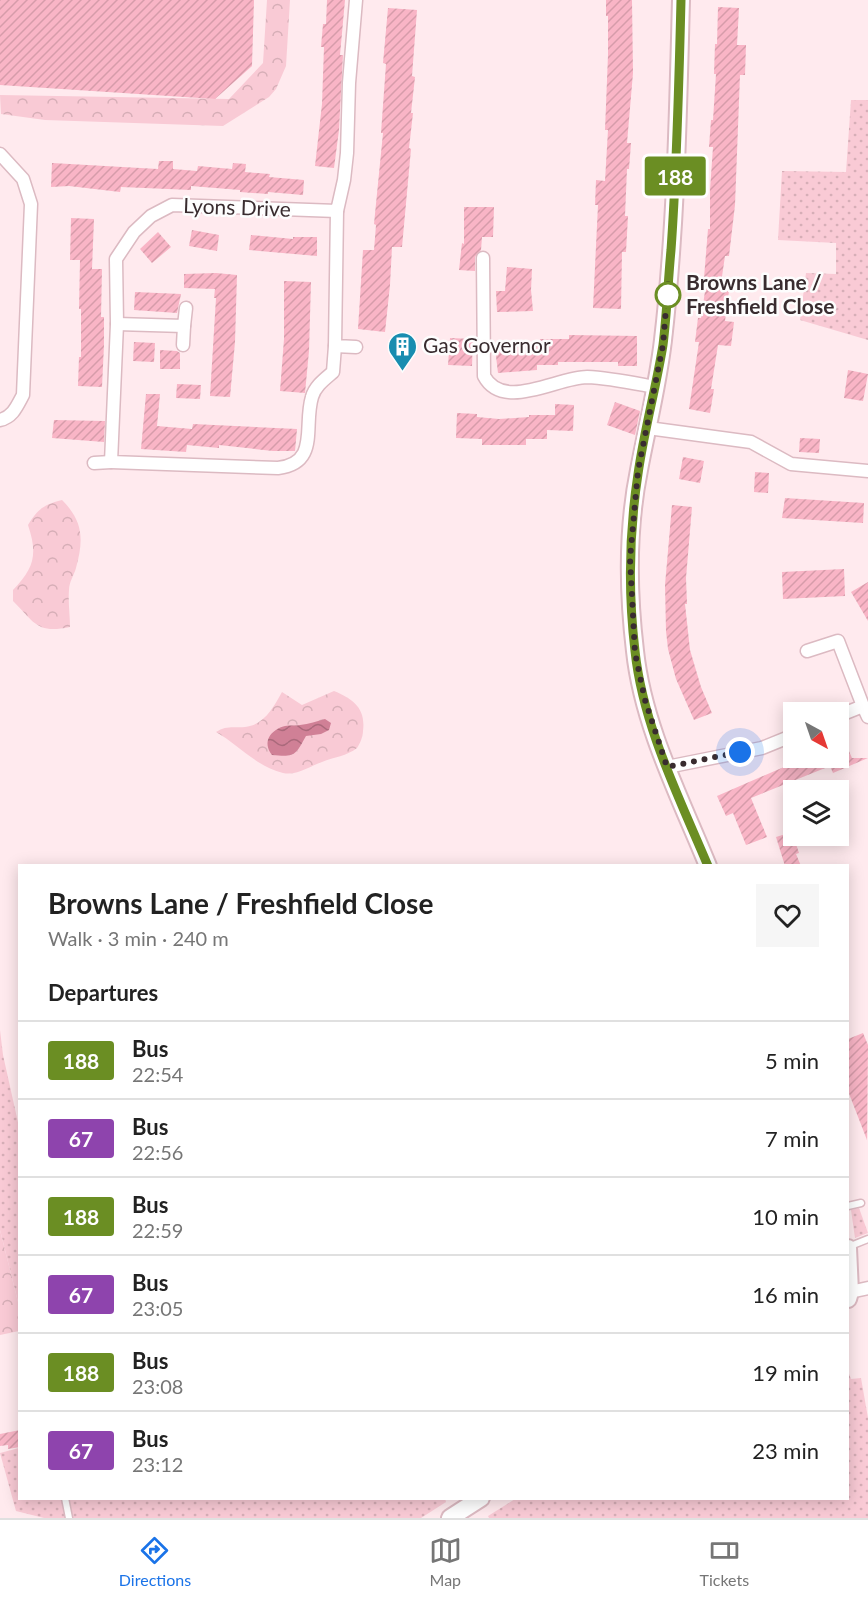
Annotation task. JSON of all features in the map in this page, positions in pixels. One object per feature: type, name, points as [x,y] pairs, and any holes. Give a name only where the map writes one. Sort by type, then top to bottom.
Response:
[{"type":"street","points":[[94,463],[278,468],[291,466],[302,459],[307,447],[312,396],[318,385],[333,372],[337,211],[347,153],[349,83],[356,0]]},
{"type":"street","points":[[681,0],[673,215],[667,307],[656,387],[638,471],[630,559],[631,604],[635,653],[645,700],[667,767],[707,864]]},
{"type":"street","points":[[0,154],[23,178],[31,204],[23,395],[15,411],[0,420]]},
{"type":"street","name":"Lyons Drive","points":[[111,462],[117,324],[116,259],[134,232],[151,216],[172,205],[337,211]]},
{"type":"street","points":[[483,258],[484,376],[492,386],[503,391],[531,391],[584,377],[656,387]]},
{"type":"street","points":[[183,345],[186,308]]},
{"type":"street","points":[[117,324],[184,326]]},
{"type":"street","points":[[335,346],[356,347]]},
{"type":"street","points":[[648,428],[751,442],[791,464],[868,471]]},
{"type":"street","points":[[807,651],[838,640],[866,711],[849,714]]},
{"type":"street","points":[[667,767],[762,748],[783,739]]},
{"type":"street","points":[[849,1295],[868,1288]]},
{"type":"street","points":[[450,1518],[478,1500]]},
{"type":"lane","points":[[849,1206],[861,1203]]},
{"type":"lane","points":[[849,1248],[868,1239]]},
{"type":"lane","points":[[65,1500],[69,1518]]},
{"type":"green space","points":[[267,0],[290,0],[286,66],[276,89],[269,97],[223,126],[45,120],[1,114],[0,95],[229,99],[263,63]]},
{"type":"green space","points":[[851,100],[868,100],[868,340],[800,320],[806,273],[836,274],[836,243],[778,240],[782,171],[846,172]]},
{"type":"green space","points":[[62,500],[78,523],[81,539],[76,568],[69,587],[70,627],[50,629],[37,625],[13,601],[13,590],[26,575],[32,560],[33,545],[28,525],[42,508]]},
{"type":"green space","points":[[334,691],[347,697],[360,710],[363,733],[360,742],[357,748],[349,753],[298,772],[288,774],[265,766],[216,732],[258,723],[271,710],[282,692],[302,705]]},
{"type":"green space","points":[[0,1030],[3,1055],[18,1122],[18,1302],[0,1230]]},
{"type":"green space","points":[[859,1208],[868,1233],[855,1238],[851,1210]]},
{"type":"green space","points":[[0,1230],[18,1302],[18,1331],[0,1335]]},
{"type":"green space","points":[[849,1374],[851,1379],[861,1378],[868,1418],[868,1518],[489,1518],[488,1516],[513,1500],[849,1500]]},
{"type":"green space","points":[[18,1448],[18,1500],[446,1500],[446,1502],[421,1518],[44,1518],[16,1511],[0,1453]]},
{"type":"water","points":[[325,719],[331,723],[329,730],[321,734],[306,736],[294,754],[272,755],[268,741],[275,730]]},
{"type":"building","points":[[0,0],[254,0],[252,66],[215,99],[0,85]]},
{"type":"building","points":[[327,0],[345,0],[340,55],[343,55],[339,130],[334,168],[315,166],[322,104],[324,47],[321,47],[323,24],[326,24]]},
{"type":"building","points":[[606,0],[632,0],[633,73],[627,143],[631,143],[629,169],[627,169],[626,252],[622,252],[621,309],[593,308],[598,205],[595,205],[596,180],[605,181],[608,130],[605,130],[608,55]]},
{"type":"building","points":[[718,7],[739,8],[737,45],[746,45],[745,75],[740,75],[735,205],[729,256],[725,256],[720,290],[729,291],[725,321],[734,322],[731,346],[718,345],[711,389],[714,389],[710,413],[689,409],[699,342],[695,342],[698,318],[701,318],[707,278],[704,278],[708,229],[710,229],[713,147],[709,147],[716,74],[714,74]]},
{"type":"building","points":[[388,8],[417,10],[412,76],[415,77],[409,148],[411,149],[402,247],[392,247],[385,332],[358,329],[363,250],[374,250],[376,225],[374,224],[383,133],[381,133],[386,64],[383,63]]},
{"type":"building","points":[[159,161],[173,161],[173,169],[197,171],[198,166],[232,169],[233,163],[246,164],[245,172],[304,180],[303,195],[240,192],[240,190],[191,186],[191,190],[121,187],[120,192],[69,186],[51,187],[52,163],[158,169]]},
{"type":"building","points":[[464,207],[494,207],[493,237],[482,237],[481,250],[475,257],[475,271],[459,270],[462,243],[464,244]]},
{"type":"building","points":[[71,218],[94,219],[92,269],[102,269],[101,317],[104,317],[104,345],[102,387],[78,386],[79,357],[81,357],[80,260],[70,260]]},
{"type":"building","points":[[192,230],[219,235],[217,251],[189,246]]},
{"type":"building","points":[[158,232],[171,247],[152,263],[140,249]]},
{"type":"building","points":[[251,235],[293,239],[293,237],[317,237],[317,256],[249,250]]},
{"type":"building","points":[[507,267],[532,269],[533,311],[497,312],[496,291],[505,291]]},
{"type":"building","points":[[184,274],[237,275],[235,342],[230,397],[210,396],[215,289],[184,288]]},
{"type":"building","points":[[284,281],[311,282],[305,393],[280,391],[284,339]]},
{"type":"building","points":[[135,292],[181,294],[177,313],[134,310]]},
{"type":"building","points":[[569,335],[637,336],[637,366],[618,366],[618,362],[558,362],[558,365],[537,365],[537,370],[498,373],[495,348],[519,346],[519,344],[540,345],[540,339],[569,339]]},
{"type":"building","points":[[450,338],[473,339],[472,366],[448,365]]},
{"type":"building","points":[[134,342],[155,343],[154,362],[133,361]]},
{"type":"building","points":[[160,350],[180,353],[180,369],[160,369]]},
{"type":"building","points":[[848,370],[868,374],[863,401],[844,398]]},
{"type":"building","points":[[177,384],[201,385],[200,399],[176,398]]},
{"type":"building","points":[[146,394],[160,394],[157,426],[192,429],[193,424],[297,429],[295,451],[219,445],[219,448],[187,445],[186,452],[141,449]]},
{"type":"building","points":[[615,402],[640,411],[635,435],[607,425]]},
{"type":"building","points":[[555,404],[574,405],[573,431],[547,430],[547,439],[526,439],[526,445],[482,445],[482,439],[456,438],[457,413],[477,414],[477,417],[499,419],[529,417],[529,415],[555,415]]},
{"type":"building","points":[[54,420],[105,421],[104,442],[52,438]]},
{"type":"building","points":[[800,438],[820,439],[819,453],[799,452]]},
{"type":"building","points":[[683,457],[704,461],[700,483],[679,479]]},
{"type":"building","points":[[755,472],[769,473],[768,493],[754,492]]},
{"type":"building","points":[[785,498],[864,503],[863,523],[782,518]]},
{"type":"building","points":[[672,505],[692,507],[686,578],[687,604],[685,604],[690,650],[701,687],[712,713],[694,720],[676,679],[666,631],[665,585]]},
{"type":"building","points":[[844,569],[845,596],[783,599],[782,572]]},
{"type":"building","points":[[868,582],[868,621],[851,592]]},
{"type":"building","points":[[849,751],[852,758],[868,758],[849,766]]},
{"type":"building","points":[[783,767],[825,768],[795,780],[783,780],[783,785],[751,798],[767,837],[746,845],[733,813],[726,816],[717,796]]},
{"type":"building","points":[[831,768],[845,768],[833,773]]},
{"type":"building","points":[[783,835],[783,846],[797,846],[799,853],[796,854],[800,864],[784,864],[776,837]]},
{"type":"building","points":[[863,1033],[868,1045],[867,1140],[849,1094],[849,1039]]},
{"type":"building","points":[[18,1430],[18,1447],[8,1449],[8,1445],[0,1446],[0,1434]]},
{"type":"bus line","name":"188","points":[[681,0],[673,215],[667,307],[663,345],[638,471],[630,559],[631,604],[635,653],[645,700],[667,767],[707,864]]},
{"type":"place","name":"Browns Lane / Freshfield Close","points":[[668,295]]},
{"type":"place","name":"Gas Governor","points":[[402,372]]},
{"type":"route","points":[[668,295],[668,284],[663,345],[638,471],[633,514],[630,559],[635,653],[645,700],[667,767],[740,752]]}]
